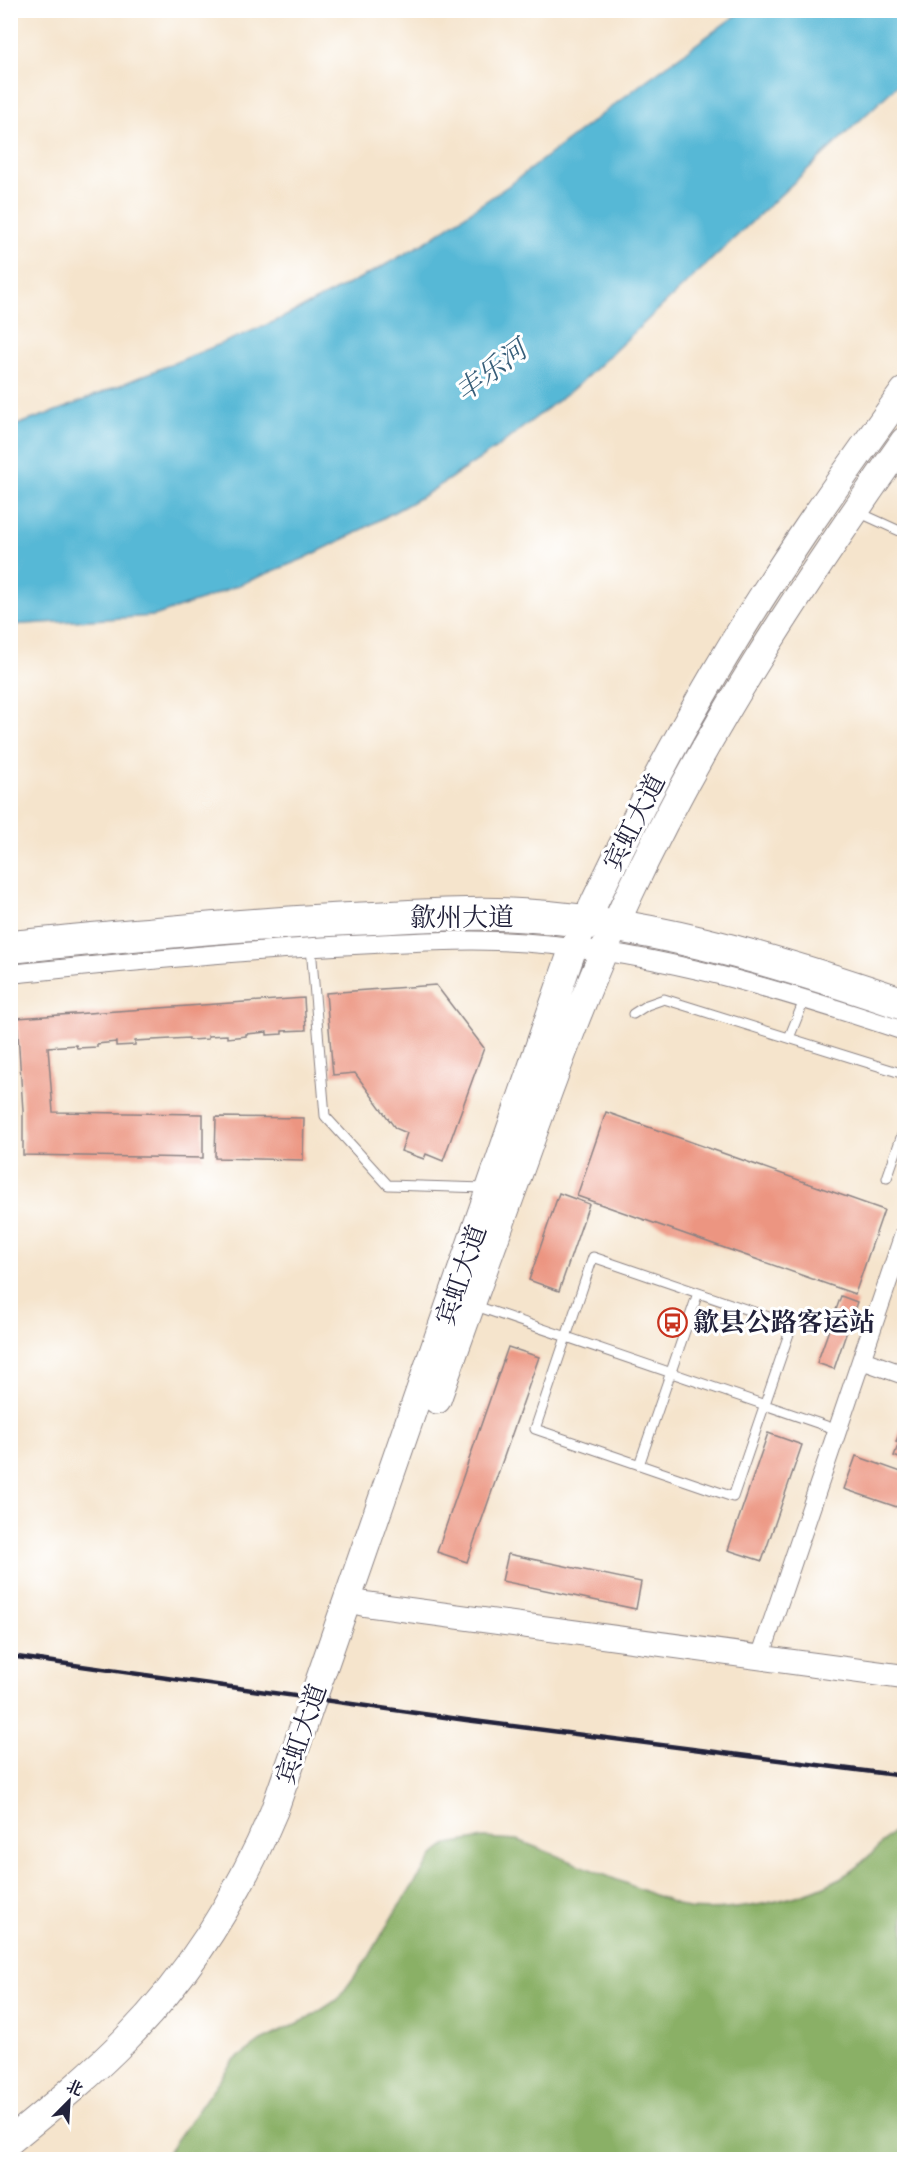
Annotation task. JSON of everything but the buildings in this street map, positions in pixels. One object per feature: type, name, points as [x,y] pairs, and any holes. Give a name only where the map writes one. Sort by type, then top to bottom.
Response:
[{"type":"highway","name":"歙州大道","points":[[10,926],[236,904],[414,894],[497,893],[599,926],[678,916],[773,938],[904,981]]},
{"type":"highway","name":"歙州大道","points":[[10,947],[333,919],[497,914],[674,937],[767,959],[904,1004]]},
{"type":"main road","name":"宾虹大道","points":[[17,2160],[139,2052],[192,1992],[218,1958],[260,1887],[291,1818],[356,1602],[491,1188],[599,926],[651,788],[715,673],[772,581],[904,391]]},
{"type":"main road","name":"宾虹大道","points":[[10,2141],[100,2065],[178,1980],[224,1914],[252,1862],[274,1811],[471,1305],[571,1029],[599,926],[676,802],[740,687],[796,597],[904,441]]},
{"type":"street","points":[[10,974],[311,947],[496,940],[599,926],[715,973],[805,998],[904,1031]]},
{"type":"street","points":[[760,1658],[904,1234]]},
{"type":"street","points":[[862,1360],[904,1375]]},
{"type":"street","points":[[356,1602],[904,1677]]},
{"type":"lane","points":[[855,511],[904,533]]},
{"type":"lane","points":[[311,947],[325,1116],[388,1185],[491,1188]]},
{"type":"lane","points":[[789,1038],[805,998]]},
{"type":"lane","points":[[633,1014],[647,1005],[664,999],[904,1074]]},
{"type":"lane","points":[[887,1178],[904,1129]]},
{"type":"lane","points":[[593,1257],[792,1325],[733,1497],[535,1429],[566,1337],[593,1257]]},
{"type":"lane","points":[[639,1465],[698,1293]]},
{"type":"lane","points":[[471,1305],[838,1430]]},
{"type":"green space","points":[[904,1820],[904,2159],[163,2159],[232,2062],[261,2041],[309,2018],[338,1999],[369,1957],[395,1912],[434,1855],[448,1844],[483,1838],[518,1840],[689,1909],[725,1909],[787,1899],[825,1886],[858,1866]]},
{"type":"water","name":"丰乐河","points":[[742,11],[904,11],[904,79],[578,385],[495,449],[425,495],[303,559],[204,599],[154,616],[11,625],[11,427],[67,407],[276,321],[424,243],[508,186],[644,82]]},
{"type":"railway","points":[[10,1656],[466,1720],[904,1776]]},
{"type":"place","name":"歙县公路客运站","points":[[672,1322]]}]
